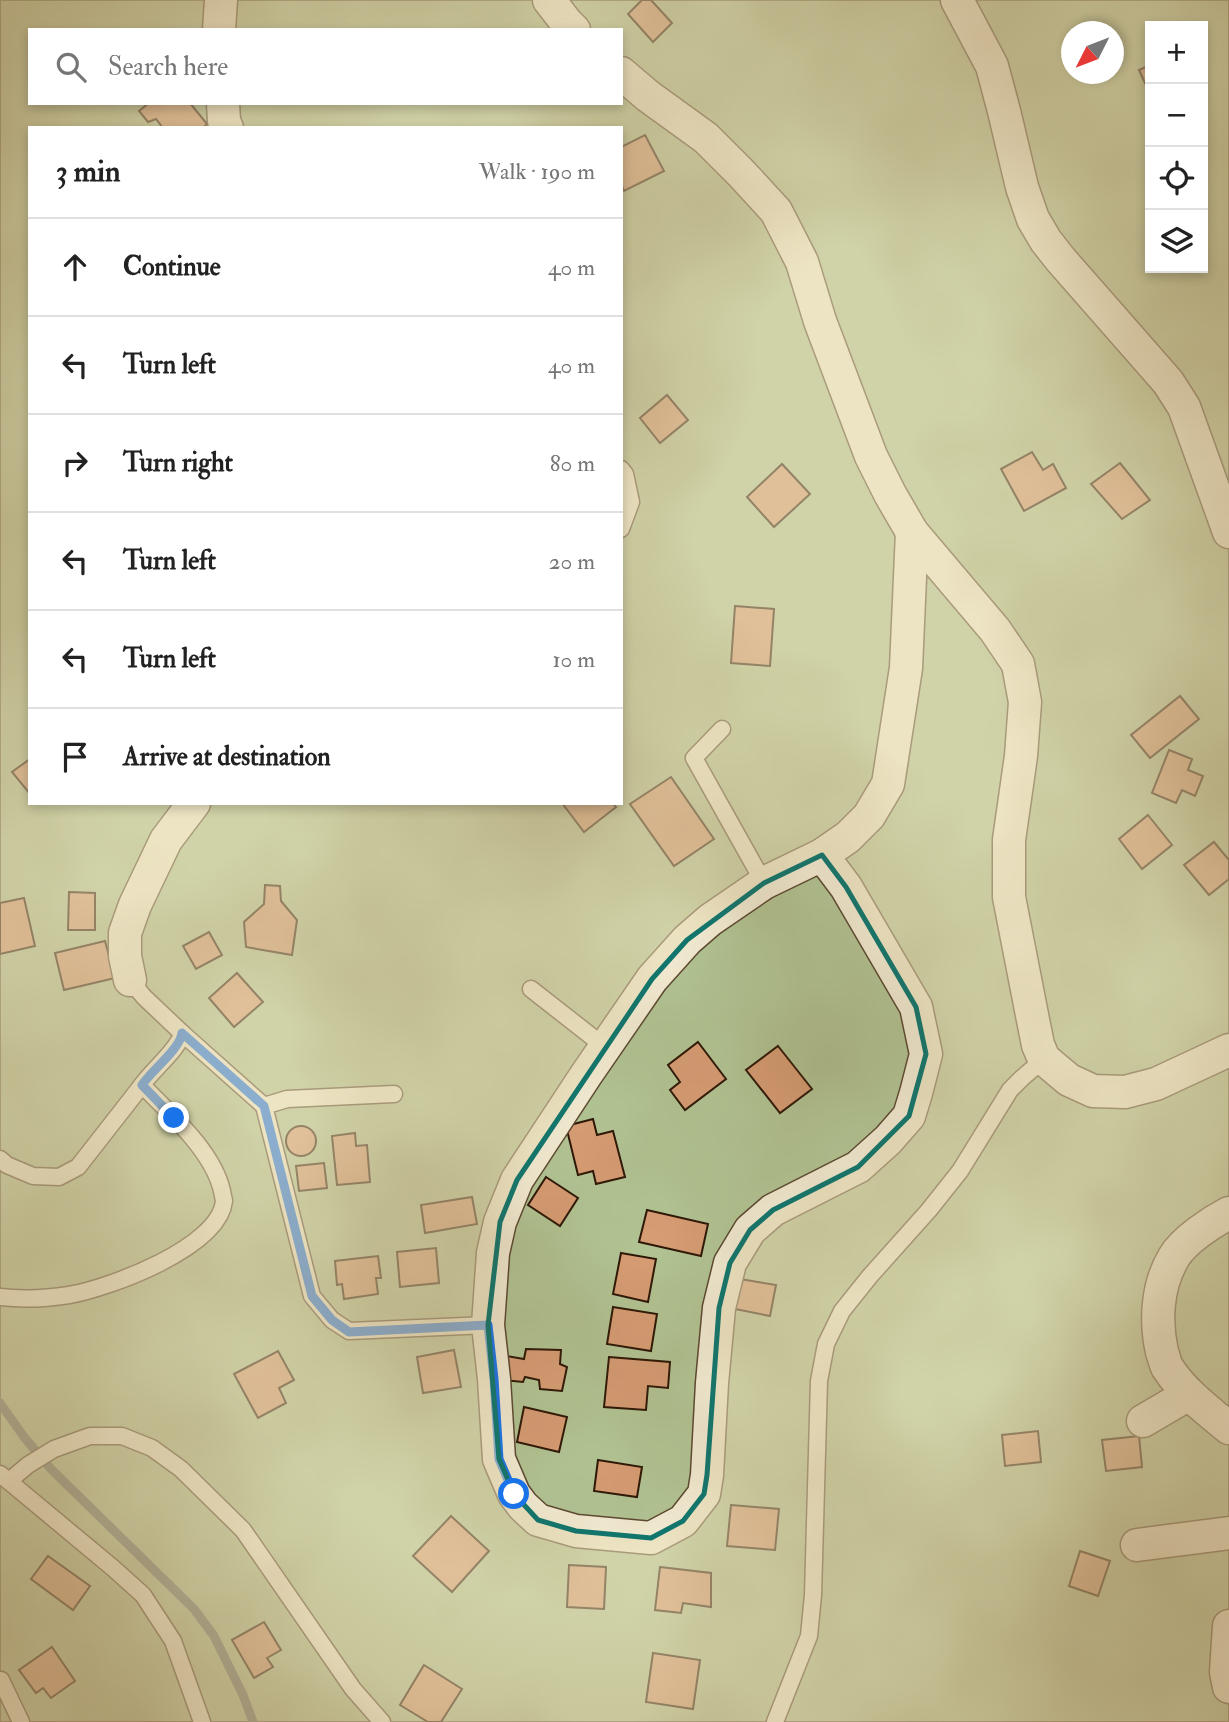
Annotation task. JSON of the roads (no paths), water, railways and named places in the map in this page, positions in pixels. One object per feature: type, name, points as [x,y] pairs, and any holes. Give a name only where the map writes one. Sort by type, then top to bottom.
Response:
[{"type":"street","points":[[219,28],[221,0]]},
{"type":"street","points":[[549,0],[572,28]]},
{"type":"street","points":[[957,0],[992,66],[1022,187],[1033,219],[1061,260],[1179,397],[1229,532]]},
{"type":"street","points":[[623,75],[706,138],[776,212],[802,262],[820,321],[871,456],[912,532],[995,630],[1018,664],[1025,702],[1021,756],[1009,840],[1009,897],[1032,1020],[1044,1059],[1069,1080],[1093,1091],[1125,1092],[1156,1084],[1229,1050]]},
{"type":"street","points":[[223,105],[227,126]]},
{"type":"street","points":[[822,855],[846,887],[916,1007],[926,1054],[909,1116],[888,1140],[858,1167],[773,1210],[750,1230],[730,1263],[719,1308],[704,1494],[683,1521],[651,1538],[576,1531],[538,1520],[514,1494],[499,1459],[488,1325],[493,1253],[500,1222],[517,1180],[652,979],[687,940],[710,920],[764,883],[822,855],[848,836],[869,816],[888,785],[906,668],[912,532]]},
{"type":"street","points":[[130,980],[125,956],[125,933],[135,905],[166,840],[192,805]]},
{"type":"street","points":[[1229,1213],[1186,1243],[1174,1257],[1158,1307],[1159,1336],[1166,1365],[1189,1394],[1229,1428]]},
{"type":"street","points":[[1143,1421],[1189,1394]]},
{"type":"street","points":[[1137,1545],[1229,1533]]},
{"type":"street","points":[[1229,1626],[1226,1672],[1229,1687]]},
{"type":"lane","points":[[623,472],[631,502],[623,523]]},
{"type":"lane","points":[[722,729],[694,758],[764,883]]},
{"type":"lane","points":[[130,980],[182,1033],[264,1106],[312,1296],[332,1320],[349,1332],[488,1325]]},
{"type":"lane","points":[[531,989],[605,1047]]},
{"type":"lane","points":[[0,1159],[7,1165],[33,1176],[59,1177],[78,1167],[148,1075],[181,1041],[182,1033]]},
{"type":"lane","points":[[775,1722],[809,1636],[819,1381],[825,1344],[842,1311],[960,1171],[1010,1090],[1044,1059]]},
{"type":"lane","points":[[0,1297],[29,1300],[71,1294],[113,1283],[180,1252],[206,1233],[218,1218],[224,1201],[219,1179],[208,1158],[142,1085]]},
{"type":"lane","points":[[264,1106],[288,1099],[394,1094]]},
{"type":"lane","points":[[202,1722],[173,1641],[143,1595],[5,1478],[50,1452],[90,1436],[122,1436],[152,1448],[181,1469],[243,1530],[353,1689],[382,1722]]},
{"type":"lane","points":[[1,1680],[21,1722]]},
{"type":"waterway","points":[[0,1403],[51,1469],[194,1609],[214,1636],[253,1722]]}]
